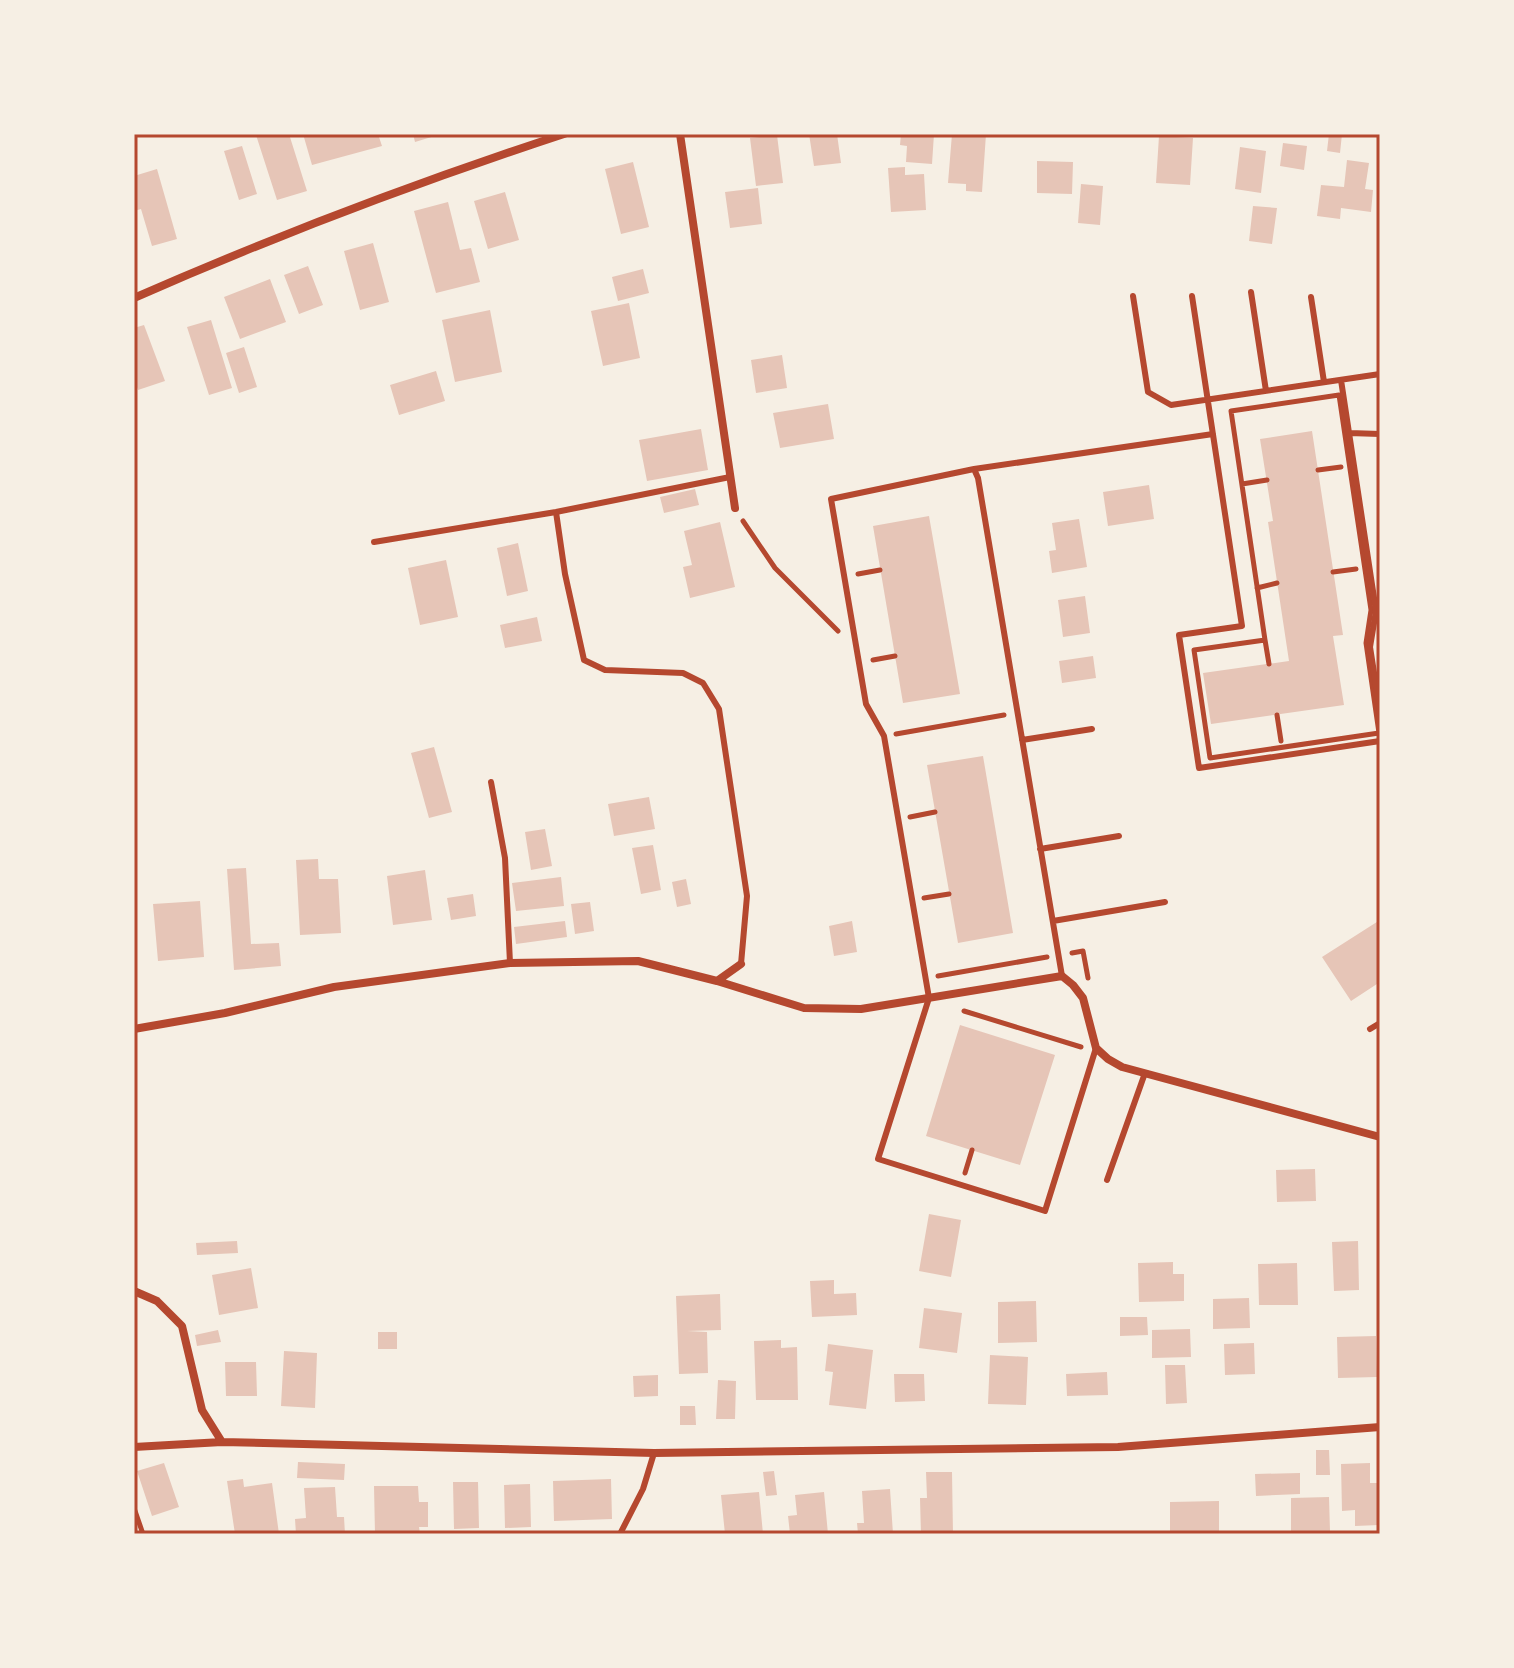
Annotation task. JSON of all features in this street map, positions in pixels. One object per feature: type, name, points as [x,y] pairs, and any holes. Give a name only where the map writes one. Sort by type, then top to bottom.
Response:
[{"type":"street","points":[[134,298],[288,233],[456,169],[564,134]]},
{"type":"street","points":[[680,134],[735,508]]},
{"type":"street","points":[[134,1029],[225,1013],[334,987],[510,963],[638,961],[804,1008],[861,1009],[1062,976],[1083,998],[1096,1048],[1122,1067],[1380,1137]]},
{"type":"street","points":[[717,981],[741,964]]},
{"type":"street","points":[[134,1291],[157,1301],[182,1326],[202,1410],[222,1442]]},
{"type":"street","points":[[134,1447],[222,1442],[654,1453],[1118,1447],[1380,1427]]},
{"type":"lane","points":[[1251,292],[1266,391]]},
{"type":"lane","points":[[1133,296],[1148,392],[1171,405],[1380,374]]},
{"type":"lane","points":[[1192,296],[1242,626],[1179,635],[1199,768],[1380,741]]},
{"type":"lane","points":[[1311,297],[1324,382]]},
{"type":"lane","points":[[1341,380],[1376,611],[1370,647],[1380,711]]},
{"type":"lane","points":[[1349,433],[1380,434]]},
{"type":"lane","points":[[1096,1048],[1045,1211],[878,1159],[929,998],[884,736],[866,704],[831,499],[974,469],[1213,434]]},
{"type":"lane","points":[[974,469],[978,478],[1062,976]]},
{"type":"lane","points":[[374,542],[556,512],[730,477]]},
{"type":"lane","points":[[556,512],[565,574],[584,660],[605,670],[683,673],[703,683],[719,709],[747,896],[741,964]]},
{"type":"lane","points":[[1022,740],[1092,729]]},
{"type":"lane","points":[[491,782],[505,858],[510,963]]},
{"type":"lane","points":[[1040,849],[1119,836]]},
{"type":"lane","points":[[1053,921],[1165,902]]},
{"type":"lane","points":[[1370,1029],[1380,1023]]},
{"type":"lane","points":[[1107,1180],[1145,1073]]},
{"type":"lane","points":[[620,1534],[643,1489],[654,1453]]},
{"type":"path","points":[[1231,411],[1269,664]]},
{"type":"path","points":[[1318,470],[1349,466]]},
{"type":"path","points":[[1242,484],[1267,480]]},
{"type":"path","points":[[735,508],[775,568],[856,648]]},
{"type":"path","points":[[1333,572],[1364,567]]},
{"type":"path","points":[[867,572],[880,570]]},
{"type":"path","points":[[1257,588],[1277,583]]},
{"type":"path","points":[[1265,640],[1194,650],[1210,758],[1379,733],[1366,643]]},
{"type":"path","points":[[881,658],[895,656]]},
{"type":"path","points":[[884,736],[1017,713]]},
{"type":"path","points":[[1277,715],[1282,747]]},
{"type":"path","points":[[922,814],[935,812]]},
{"type":"path","points":[[936,896],[949,894]]},
{"type":"path","points":[[926,978],[1083,951],[1091,992]]},
{"type":"path","points":[[955,1008],[1082,1047],[1077,1062]]},
{"type":"path","points":[[968,1162],[972,1150]]},
{"type":"path","points":[[950,1169],[979,1178]]},
{"type":"path","points":[[134,1508],[143,1534]]},
{"type":"building","points":[[289,134],[307,191],[277,200],[256,135]]},
{"type":"building","points":[[303,134],[378,134],[382,146],[312,165]]},
{"type":"building","points":[[413,134],[438,134],[438,135],[415,142]]},
{"type":"building","points":[[809,134],[837,134],[841,163],[814,166]]},
{"type":"building","points":[[901,134],[934,134],[932,164],[906,162],[907,146],[900,145]]},
{"type":"building","points":[[952,134],[986,134],[982,192],[966,191],[966,184],[948,183]]},
{"type":"building","points":[[1329,134],[1342,134],[1340,153],[1327,151]]},
{"type":"building","points":[[777,135],[783,183],[756,186],[750,138]]},
{"type":"building","points":[[1159,136],[1193,138],[1190,185],[1156,183]]},
{"type":"building","points":[[1283,143],[1307,146],[1304,170],[1280,166]]},
{"type":"building","points":[[242,146],[257,194],[239,200],[224,151]]},
{"type":"building","points":[[1240,147],[1266,151],[1261,193],[1235,189]]},
{"type":"building","points":[[1347,160],[1369,163],[1365,189],[1373,190],[1371,212],[1341,208],[1340,219],[1317,216],[1321,185],[1344,187]]},
{"type":"building","points":[[1037,161],[1073,162],[1072,194],[1037,193]]},
{"type":"building","points":[[633,162],[649,227],[621,234],[605,169]]},
{"type":"building","points":[[905,167],[905,175],[924,174],[926,210],[891,212],[888,168]]},
{"type":"building","points":[[157,169],[177,239],[152,246],[141,209],[134,211],[134,176]]},
{"type":"building","points":[[1081,184],[1103,186],[1100,225],[1078,223]]},
{"type":"building","points":[[758,188],[762,224],[730,228],[725,192]]},
{"type":"building","points":[[505,192],[519,240],[488,249],[474,201]]},
{"type":"building","points":[[448,202],[460,250],[471,248],[480,282],[436,293],[414,211]]},
{"type":"building","points":[[1253,206],[1277,208],[1272,244],[1249,241]]},
{"type":"building","points":[[373,243],[389,302],[360,310],[344,251]]},
{"type":"building","points":[[308,266],[323,305],[299,314],[284,275]]},
{"type":"building","points":[[643,269],[649,293],[618,301],[612,277]]},
{"type":"building","points":[[270,279],[286,322],[240,339],[224,297]]},
{"type":"building","points":[[629,303],[640,358],[603,366],[591,311]]},
{"type":"building","points":[[490,310],[502,372],[455,382],[442,320]]},
{"type":"building","points":[[211,320],[232,388],[209,395],[187,327]]},
{"type":"building","points":[[144,325],[165,381],[138,390],[134,379],[134,328]]},
{"type":"building","points":[[244,347],[257,387],[239,393],[226,353]]},
{"type":"building","points":[[782,355],[787,388],[756,393],[751,360]]},
{"type":"building","points":[[436,371],[445,401],[399,415],[390,385]]},
{"type":"building","points":[[828,404],[834,439],[780,448],[773,413]]},
{"type":"building","points":[[701,429],[708,470],[647,481],[639,440]]},
{"type":"building","points":[[1312,431],[1343,635],[1333,636],[1344,705],[1211,724],[1203,673],[1289,661],[1268,522],[1273,521],[1260,439]]},
{"type":"building","points":[[1149,485],[1154,519],[1108,526],[1103,492]]},
{"type":"building","points":[[695,489],[699,505],[664,513],[660,497]]},
{"type":"building","points":[[929,516],[960,694],[903,703],[873,526]]},
{"type":"building","points":[[1079,519],[1087,567],[1052,573],[1049,551],[1056,550],[1052,523]]},
{"type":"building","points":[[720,522],[735,587],[690,598],[683,567],[692,565],[684,531]]},
{"type":"building","points":[[518,543],[528,591],[507,596],[497,548]]},
{"type":"building","points":[[446,560],[458,617],[420,625],[408,568]]},
{"type":"building","points":[[1085,596],[1090,633],[1063,637],[1058,600]]},
{"type":"building","points":[[537,617],[542,641],[505,648],[500,625]]},
{"type":"building","points":[[1093,656],[1096,678],[1062,683],[1059,661]]},
{"type":"building","points":[[434,747],[452,812],[429,818],[411,753]]},
{"type":"building","points":[[983,756],[1013,933],[958,943],[927,765]]},
{"type":"building","points":[[649,797],[655,829],[614,836],[608,804]]},
{"type":"building","points":[[545,829],[552,866],[531,870],[525,832]]},
{"type":"building","points":[[653,845],[661,890],[641,894],[632,848]]},
{"type":"building","points":[[318,859],[319,879],[338,879],[341,933],[300,935],[296,860]]},
{"type":"building","points":[[246,868],[251,944],[279,943],[281,966],[234,970],[227,869]]},
{"type":"building","points":[[425,870],[432,920],[393,925],[387,876]]},
{"type":"building","points":[[561,877],[564,906],[516,911],[512,883]]},
{"type":"building","points":[[686,879],[691,904],[677,907],[672,882]]},
{"type":"building","points":[[473,894],[476,916],[451,920],[447,898]]},
{"type":"building","points":[[200,901],[204,957],[158,961],[153,904]]},
{"type":"building","points":[[590,902],[594,931],[575,934],[571,904]]},
{"type":"building","points":[[1380,920],[1380,982],[1351,1001],[1322,957]]},
{"type":"building","points":[[565,921],[567,937],[516,944],[514,927]]},
{"type":"building","points":[[852,921],[857,952],[834,956],[829,926]]},
{"type":"building","points":[[960,1025],[1055,1055],[1020,1165],[926,1136]]},
{"type":"building","points":[[1315,1169],[1316,1201],[1277,1202],[1276,1170]]},
{"type":"building","points":[[929,1214],[961,1220],[951,1277],[919,1271]]},
{"type":"building","points":[[237,1241],[238,1253],[197,1255],[196,1243]]},
{"type":"building","points":[[1358,1241],[1359,1290],[1334,1291],[1332,1242]]},
{"type":"building","points":[[1173,1262],[1173,1274],[1184,1274],[1184,1301],[1139,1302],[1138,1263]]},
{"type":"building","points":[[1297,1263],[1298,1305],[1259,1305],[1258,1264]]},
{"type":"building","points":[[251,1268],[258,1308],[219,1315],[212,1275]]},
{"type":"building","points":[[834,1280],[834,1294],[856,1293],[857,1315],[812,1317],[810,1281]]},
{"type":"building","points":[[720,1294],[721,1330],[687,1331],[707,1332],[708,1373],[679,1374],[676,1296]]},
{"type":"building","points":[[1249,1298],[1250,1328],[1213,1329],[1213,1299]]},
{"type":"building","points":[[1036,1301],[1037,1342],[998,1343],[998,1302]]},
{"type":"building","points":[[924,1308],[962,1313],[957,1353],[919,1348]]},
{"type":"building","points":[[1120,1317],[1147,1317],[1148,1335],[1120,1336]]},
{"type":"building","points":[[1190,1329],[1191,1357],[1152,1358],[1152,1330]]},
{"type":"building","points":[[218,1330],[221,1342],[197,1346],[195,1335]]},
{"type":"building","points":[[378,1332],[397,1332],[397,1349],[378,1349]]},
{"type":"building","points":[[1376,1336],[1377,1377],[1338,1378],[1337,1337]]},
{"type":"building","points":[[781,1340],[781,1348],[797,1347],[798,1400],[756,1400],[754,1341]]},
{"type":"building","points":[[1254,1343],[1255,1374],[1225,1375],[1224,1344]]},
{"type":"building","points":[[828,1344],[873,1350],[866,1409],[829,1405],[833,1372],[825,1371]]},
{"type":"building","points":[[284,1351],[317,1353],[315,1408],[281,1406]]},
{"type":"building","points":[[990,1355],[1028,1357],[1026,1405],[988,1404]]},
{"type":"building","points":[[225,1362],[256,1362],[257,1396],[226,1396]]},
{"type":"building","points":[[1165,1365],[1185,1365],[1187,1403],[1166,1404]]},
{"type":"building","points":[[1107,1372],[1108,1395],[1067,1396],[1066,1374]]},
{"type":"building","points":[[894,1374],[924,1374],[925,1401],[895,1402]]},
{"type":"building","points":[[658,1375],[658,1396],[634,1397],[633,1376]]},
{"type":"building","points":[[718,1380],[736,1381],[735,1419],[716,1419]]},
{"type":"building","points":[[680,1406],[695,1406],[696,1425],[680,1425]]},
{"type":"building","points":[[1316,1450],[1329,1450],[1330,1475],[1316,1475]]},
{"type":"building","points":[[298,1462],[345,1464],[344,1480],[297,1478]]},
{"type":"building","points":[[164,1463],[179,1507],[152,1516],[137,1471]]},
{"type":"building","points":[[1370,1463],[1370,1483],[1378,1483],[1379,1525],[1355,1526],[1355,1510],[1342,1511],[1341,1464]]},
{"type":"building","points":[[774,1471],[777,1495],[766,1496],[763,1472]]},
{"type":"building","points":[[926,1472],[952,1472],[953,1534],[921,1534],[920,1498],[927,1498]]},
{"type":"building","points":[[1300,1473],[1300,1494],[1256,1496],[1255,1474]]},
{"type":"building","points":[[243,1479],[244,1487],[272,1483],[279,1534],[235,1534],[227,1481]]},
{"type":"building","points":[[611,1479],[612,1519],[554,1521],[553,1481]]},
{"type":"building","points":[[453,1482],[478,1482],[479,1528],[454,1529]]},
{"type":"building","points":[[530,1484],[531,1527],[505,1528],[504,1485]]},
{"type":"building","points":[[374,1486],[418,1486],[419,1502],[428,1502],[428,1527],[419,1527],[420,1534],[375,1534]]},
{"type":"building","points":[[335,1487],[337,1517],[344,1517],[345,1534],[296,1534],[295,1519],[306,1518],[304,1488]]},
{"type":"building","points":[[890,1489],[893,1534],[858,1534],[857,1523],[864,1523],[862,1491]]},
{"type":"building","points":[[759,1492],[763,1534],[725,1534],[721,1495]]},
{"type":"building","points":[[824,1492],[828,1534],[790,1534],[788,1516],[797,1515],[795,1495]]},
{"type":"building","points":[[1329,1497],[1330,1531],[1291,1531],[1291,1498]]},
{"type":"building","points":[[1219,1501],[1219,1533],[1170,1534],[1170,1502]]}]
